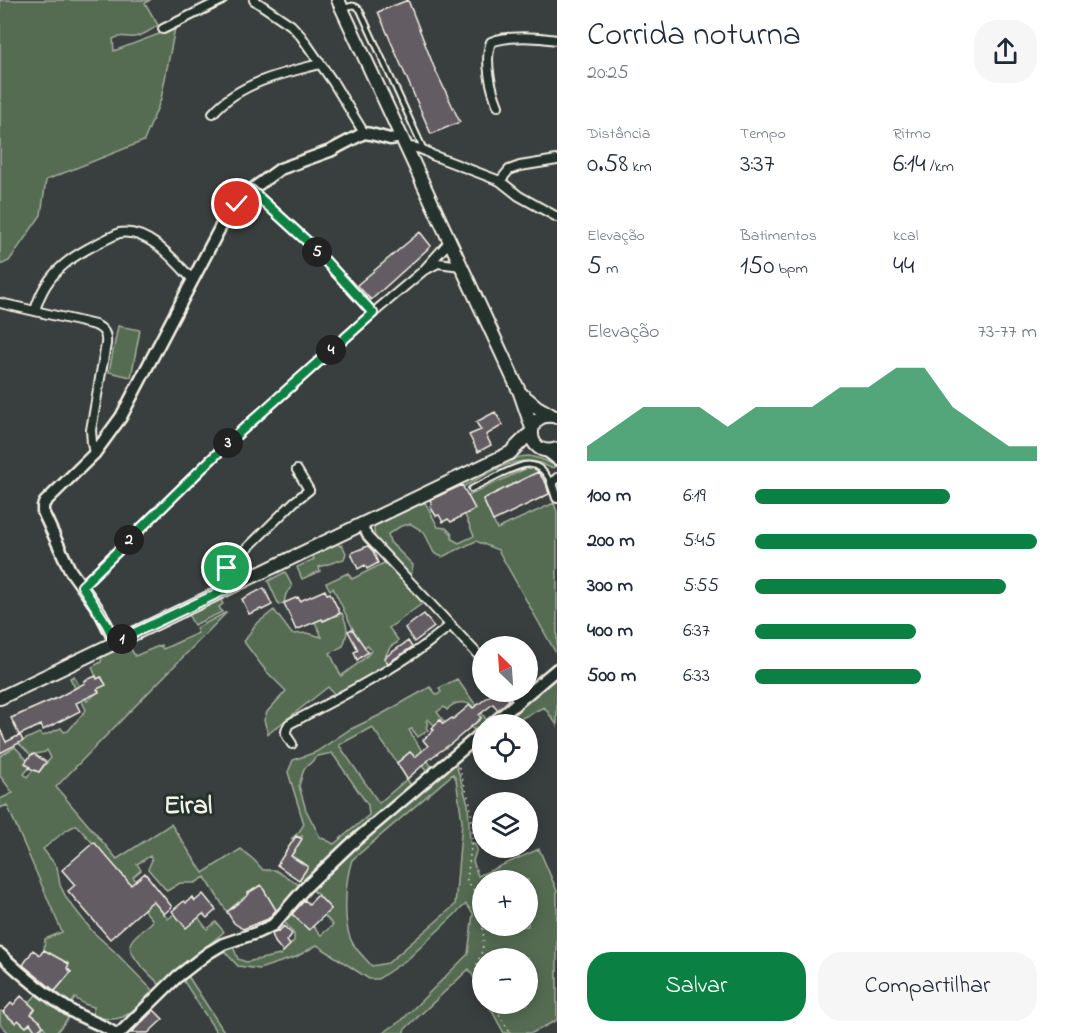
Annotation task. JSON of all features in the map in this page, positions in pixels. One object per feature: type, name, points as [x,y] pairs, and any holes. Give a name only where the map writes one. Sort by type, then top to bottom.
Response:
[{"type":"main road","points":[[340,4],[520,393],[534,442],[548,450]]},
{"type":"main road","points":[[520,393],[537,407],[554,416]]},
{"type":"main road","points":[[0,698],[510,453],[532,430],[537,420],[546,416],[554,416]]},
{"type":"main road","points":[[510,453],[548,450]]},
{"type":"street","points":[[163,29],[222,0]]},
{"type":"street","points":[[254,0],[291,25],[302,36],[364,133]]},
{"type":"street","points":[[498,106],[490,79],[489,49],[491,42],[527,38],[557,40]]},
{"type":"street","points":[[213,113],[231,97],[261,81],[320,64]]},
{"type":"street","points":[[115,642],[107,625],[70,570],[46,519],[43,506],[94,454],[121,417],[226,216],[251,190],[280,169],[330,151],[364,133],[404,142],[500,181],[519,196],[557,217]]},
{"type":"street","points":[[414,164],[423,149]]},
{"type":"street","points":[[500,181],[509,170],[557,160]]},
{"type":"street","points":[[251,190],[309,243],[373,313]]},
{"type":"street","points":[[35,311],[46,287],[65,262],[119,233],[135,233],[148,238],[192,279]]},
{"type":"street","points":[[82,586],[231,440],[423,271],[450,241]]},
{"type":"street","points":[[423,271],[438,263],[461,266]]},
{"type":"street","points":[[0,303],[94,325],[105,333],[106,345],[91,430],[94,454]]},
{"type":"street","points":[[548,450],[557,459]]},
{"type":"street","points":[[229,588],[226,578],[227,568],[309,490],[297,470]]},
{"type":"street","points":[[554,480],[557,498]]},
{"type":"street","points":[[361,524],[368,537],[472,648]]},
{"type":"street","points":[[292,744],[285,733],[289,724],[391,667],[450,625]]},
{"type":"street","points":[[538,685],[557,669]]},
{"type":"street","points":[[504,714],[518,702]]},
{"type":"street","points":[[120,1033],[177,977],[208,953],[223,944],[273,925],[326,868],[472,741]]},
{"type":"street","points":[[0,954],[63,1006],[114,1033]]},
{"type":"lane","points":[[340,4],[357,6],[360,10],[423,149]]},
{"type":"lane","points":[[471,489],[519,465],[539,466],[554,480]]},
{"type":"path","points":[[454,756],[457,759],[470,803],[473,830],[467,880],[472,888]]},
{"type":"path","points":[[499,1014],[510,1033]]},
{"type":"green space","points":[[0,0],[150,0],[145,3],[158,25],[137,36],[121,36],[113,39],[114,51],[175,28],[161,99],[144,141],[46,180],[41,215],[9,261],[0,265]]},
{"type":"green space","points":[[118,326],[140,330],[131,377],[109,372]]},
{"type":"green space","points":[[529,456],[557,466],[550,467],[534,461],[518,462],[463,487],[461,483],[502,462]]},
{"type":"green space","points":[[529,467],[540,471],[483,499],[497,529],[554,503],[557,512],[557,655],[498,550],[476,541],[442,557],[434,553],[424,532],[411,524],[401,526],[388,534],[390,542],[413,565],[411,576],[375,537],[374,531],[374,526],[425,502],[438,527],[446,528],[452,534],[452,539],[459,543],[474,536],[465,515],[475,509],[468,496]]},
{"type":"green space","points":[[337,543],[342,545],[346,553],[344,559],[319,567],[320,571],[302,579],[297,567],[314,559],[312,554]]},
{"type":"green space","points":[[386,562],[423,603],[389,628],[398,640],[391,646],[384,658],[389,664],[335,695],[328,687],[268,734],[264,720],[267,712],[286,691],[266,671],[244,642],[255,625],[274,610],[292,634],[307,633],[322,637],[313,618],[320,615],[324,621],[342,613],[347,629],[345,641],[343,646],[330,653],[341,676],[362,661],[371,651],[368,645],[364,647],[333,588],[330,590],[326,583],[348,573],[352,579]]},
{"type":"green space","points":[[285,572],[292,586],[286,594],[284,603],[279,605],[268,581]]},
{"type":"green space","points":[[220,598],[223,604],[219,607],[222,612],[194,625],[188,614]]},
{"type":"green space","points":[[227,612],[56,787],[117,859],[171,824],[203,873],[241,849],[263,870],[275,870],[301,886],[277,913],[260,885],[249,893],[251,896],[242,904],[239,902],[227,912],[205,877],[195,883],[180,883],[167,891],[148,869],[152,860],[150,856],[137,864],[141,870],[133,877],[168,919],[174,914],[194,912],[207,929],[216,922],[224,932],[160,985],[135,959],[130,947],[135,937],[152,922],[144,910],[148,905],[76,825],[65,831],[43,849],[57,867],[60,885],[67,899],[93,932],[153,991],[133,1011],[120,1018],[112,1019],[92,1015],[94,1007],[75,998],[71,1004],[55,991],[71,972],[67,968],[69,964],[44,950],[45,939],[62,932],[7,805],[0,808],[0,799],[13,793],[0,776],[0,756],[15,747],[30,767],[24,774],[27,777],[33,770],[39,772],[51,758],[47,750],[31,755],[16,741],[22,741],[39,733],[43,736],[61,728],[64,732],[68,731],[86,710],[70,678],[74,676],[87,701],[98,692],[97,689],[105,685],[102,677],[97,679],[92,667],[101,662],[102,657],[128,644],[135,656],[161,645],[163,649],[198,633],[196,628]]},
{"type":"green space","points":[[557,676],[557,725],[544,707],[530,714],[511,714],[526,702],[538,702],[538,692]]},
{"type":"green space","points":[[457,679],[482,714],[478,714],[468,703],[454,704],[447,710],[444,707],[437,712],[445,723],[440,721],[434,725],[428,719],[426,727],[428,730],[418,737],[412,729],[409,730],[433,769],[428,773],[410,752],[397,763],[372,727],[339,745],[379,803],[407,779],[412,787],[306,882],[299,880],[308,866],[291,856],[298,846],[292,842],[303,836],[291,839],[304,824],[288,772],[293,760],[316,752],[349,730],[430,687],[437,695],[441,692],[439,688]],"holes":[[[332,753],[368,805],[369,815],[334,844],[320,837],[306,810],[299,786],[304,769],[318,756]]]},
{"type":"green space","points":[[455,761],[468,804],[470,843],[472,843],[472,858],[474,858],[476,870],[472,870],[472,912],[466,904],[409,958],[378,979],[369,979],[317,945],[296,957],[259,969],[238,966],[223,950],[232,944],[238,959],[246,962],[280,955],[294,941],[294,934],[282,919],[289,912],[309,930],[313,926],[321,935],[333,925],[324,915],[331,909],[310,887]],"holes":[[[453,774],[456,779],[462,821],[455,905],[388,963],[372,966],[353,944],[347,926],[346,891],[352,860]]]},
{"type":"green space","points":[[539,849],[557,891],[557,1020],[532,1033],[504,1033],[494,1014],[538,1014],[538,948],[472,948],[472,974],[469,969],[404,1030],[404,1033],[383,1033],[402,1020],[468,954],[472,921],[472,936],[538,936],[538,870],[492,870],[519,858],[538,858]]},
{"type":"green space","points":[[188,976],[225,1033],[217,1033],[183,980]]},
{"type":"green space","points":[[36,995],[67,1017],[70,1016],[56,1033],[49,1033],[41,1024],[34,1029],[36,1032],[42,1028],[45,1033],[9,1033],[0,1024],[0,1012],[15,1023],[18,1020],[26,1027],[35,1017],[31,1014],[35,1009],[29,1003]]},
{"type":"building","points":[[408,0],[434,67],[460,122],[431,134],[378,12]]},
{"type":"building","points":[[420,232],[431,246],[371,300],[357,285]]},
{"type":"building","points":[[495,412],[503,425],[486,435],[491,445],[478,452],[469,435],[481,430],[476,422]]},
{"type":"building","points":[[538,472],[546,483],[549,494],[493,521],[483,499]]},
{"type":"building","points":[[462,485],[475,509],[451,522],[448,519],[443,522],[430,506],[432,505],[430,500]]},
{"type":"building","points":[[368,546],[378,563],[367,569],[365,565],[358,569],[351,553]]},
{"type":"building","points":[[264,588],[272,605],[249,614],[242,599]]},
{"type":"building","points":[[325,590],[327,594],[330,593],[340,613],[296,630],[284,603],[298,597],[300,601]]},
{"type":"building","points":[[424,614],[434,627],[414,642],[405,628]]},
{"type":"building","points":[[352,629],[368,652],[357,660],[354,652],[358,650],[348,631]]},
{"type":"building","points":[[408,641],[412,647],[388,663],[384,658]]},
{"type":"building","points":[[96,676],[97,679],[101,677],[106,685],[97,689],[99,692],[76,703],[80,711],[43,730],[41,725],[19,735],[11,718],[57,698]]},
{"type":"building","points":[[481,702],[507,702],[498,710],[493,704],[480,714],[472,714],[472,726],[407,779],[397,763],[410,752],[415,757],[428,746],[423,740],[434,730],[432,728],[440,720],[443,724],[470,705],[473,708]]},
{"type":"building","points":[[0,729],[6,742],[20,735],[23,741],[0,753]]},
{"type":"building","points":[[34,754],[46,762],[39,772],[29,768],[25,763]]},
{"type":"building","points":[[296,836],[302,839],[291,856],[308,867],[299,880],[277,865]]},
{"type":"building","points":[[94,842],[131,885],[145,873],[172,907],[164,914],[153,901],[110,939],[68,891],[75,885],[62,870]]},
{"type":"building","points":[[261,885],[276,910],[268,919],[243,929],[234,923],[227,912],[248,893]]},
{"type":"building","points":[[203,894],[216,910],[207,918],[203,914],[186,928],[172,911],[184,901],[186,903],[192,897],[195,901]]},
{"type":"building","points":[[318,895],[331,909],[309,930],[292,914],[305,900],[309,904]]},
{"type":"building","points":[[284,926],[292,934],[287,941],[290,945],[283,952],[272,934]]},
{"type":"building","points":[[33,950],[40,955],[44,950],[69,964],[67,968],[71,972],[55,991],[23,965]]},
{"type":"building","points":[[21,996],[35,1009],[31,1014],[43,1026],[36,1032],[30,1023],[26,1027],[18,1020],[16,1023],[3,1012]]},
{"type":"building","points":[[154,1010],[163,1019],[148,1033],[131,1033]]},
{"type":"district","name":"Eiral","points":[[188,806]]},
{"type":"route","points":[[227,568],[226,578],[229,588],[115,642],[100,612],[82,586],[231,440],[373,313],[309,243],[251,190],[237,204]]}]
